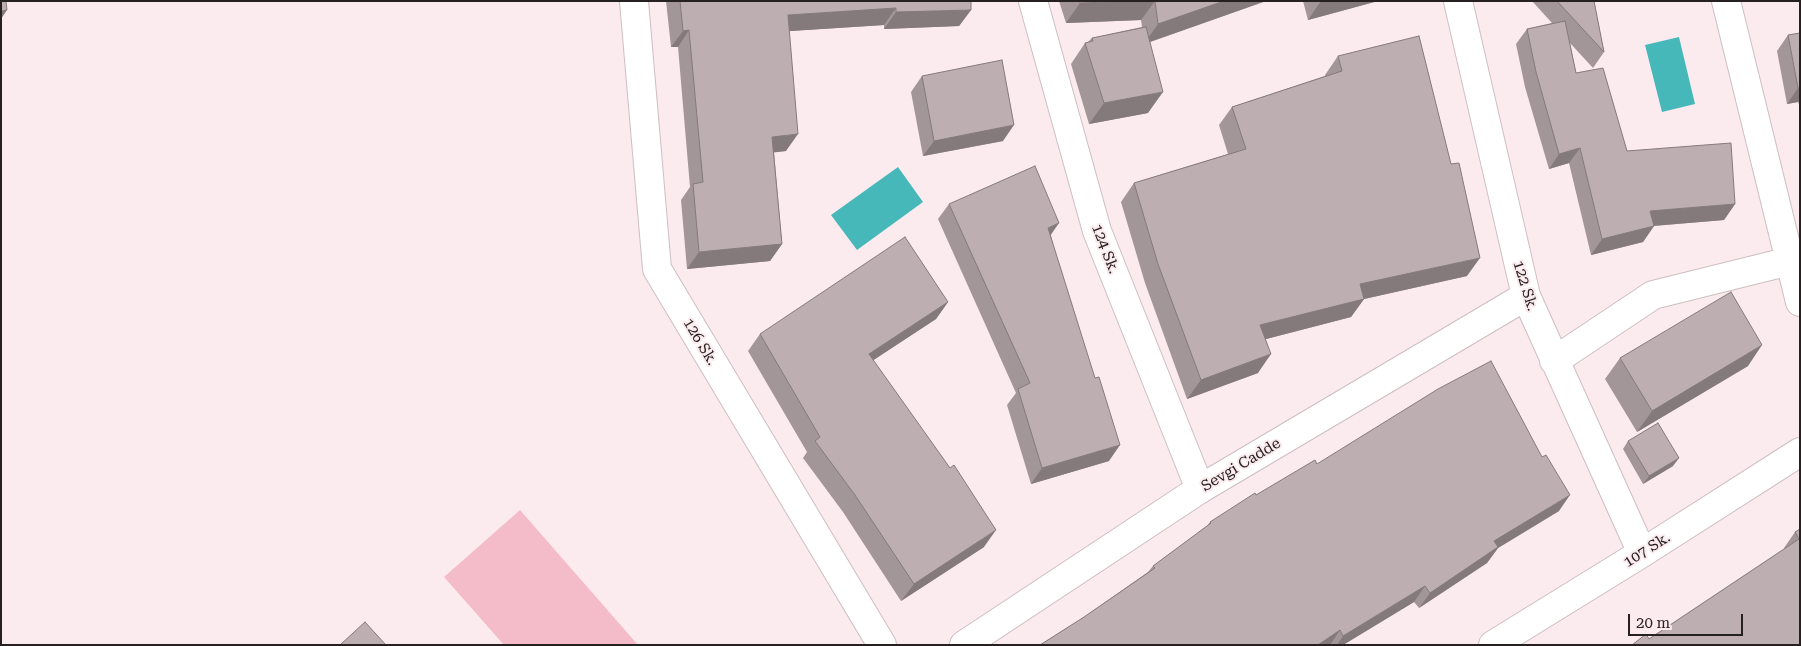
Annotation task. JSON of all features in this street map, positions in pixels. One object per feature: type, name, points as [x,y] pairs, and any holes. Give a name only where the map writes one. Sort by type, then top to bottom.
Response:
[{"type":"street","name":"126 Sk.","points":[[634,1],[657,269],[882,645]]},
{"type":"street","name":"124 Sk.","points":[[1033,1],[1097,231],[1200,489]]},
{"type":"street","name":"122 Sk.","points":[[1458,1],[1526,296],[1642,553]]},
{"type":"street","points":[[1726,1],[1800,302]]},
{"type":"street","points":[[1554,360],[1654,295],[1790,261]]},
{"type":"street","name":"Sevgi Cadde","points":[[964,645],[1200,489],[1526,296]]},
{"type":"street","name":"107 Sk.","points":[[1493,645],[1529,635],[1642,553],[1800,452]]},
{"type":"shaded area","points":[[520,510],[638,645],[504,645],[444,577]]},
{"type":"water","points":[[1679,37],[1695,104],[1662,112],[1645,45]]},
{"type":"water","points":[[898,167],[923,202],[857,250],[831,215]]},
{"type":"building","points":[[1,1],[6,1],[7,10],[1,11]]},
{"type":"building","points":[[680,1],[971,1],[971,10],[896,12],[896,8],[788,15],[798,134],[772,137],[782,244],[699,252],[693,184],[703,182],[689,30],[683,31]]},
{"type":"building","points":[[1079,1],[1137,1],[1080,3]]},
{"type":"building","points":[[1155,1],[1224,1],[1158,24]]},
{"type":"building","points":[[1557,1],[1594,1],[1604,52]]},
{"type":"building","points":[[1565,21],[1576,73],[1603,68],[1627,151],[1731,143],[1735,204],[1650,211],[1654,226],[1602,239],[1580,148],[1559,154],[1536,72],[1527,29]]},
{"type":"building","points":[[1146,27],[1163,92],[1104,103],[1085,43],[1093,41],[1092,38]]},
{"type":"building","points":[[1800,33],[1800,88],[1798,88],[1788,35]]},
{"type":"building","points":[[1419,36],[1451,164],[1459,163],[1480,258],[1360,284],[1364,299],[1260,325],[1271,354],[1201,380],[1158,264],[1134,183],[1246,149],[1232,107],[1342,71],[1338,56]]},
{"type":"building","points":[[1002,60],[1014,125],[934,141],[922,76]]},
{"type":"building","points":[[1035,166],[1059,223],[1048,228],[1095,378],[1099,377],[1120,445],[1042,468],[1018,389],[1030,383],[949,204]]},
{"type":"building","points":[[905,237],[948,302],[869,354],[950,468],[954,465],[996,530],[914,584],[855,495],[815,441],[820,437],[760,334]]},
{"type":"building","points":[[1731,292],[1762,345],[1652,411],[1620,358]]},
{"type":"building","points":[[1491,361],[1542,457],[1546,455],[1570,495],[1494,541],[1498,547],[1430,593],[1425,586],[1343,636],[1340,630],[1318,645],[1040,645],[1155,568],[1153,566],[1210,522],[1255,493],[1256,495],[1315,460],[1317,464],[1438,389]]},
{"type":"building","points":[[1658,423],[1679,458],[1649,476],[1628,441]]},
{"type":"building","points":[[1800,529],[1800,645],[1632,645],[1646,634],[1649,639],[1799,539],[1795,532]]},
{"type":"building","points":[[365,622],[386,645],[340,645]]}]
